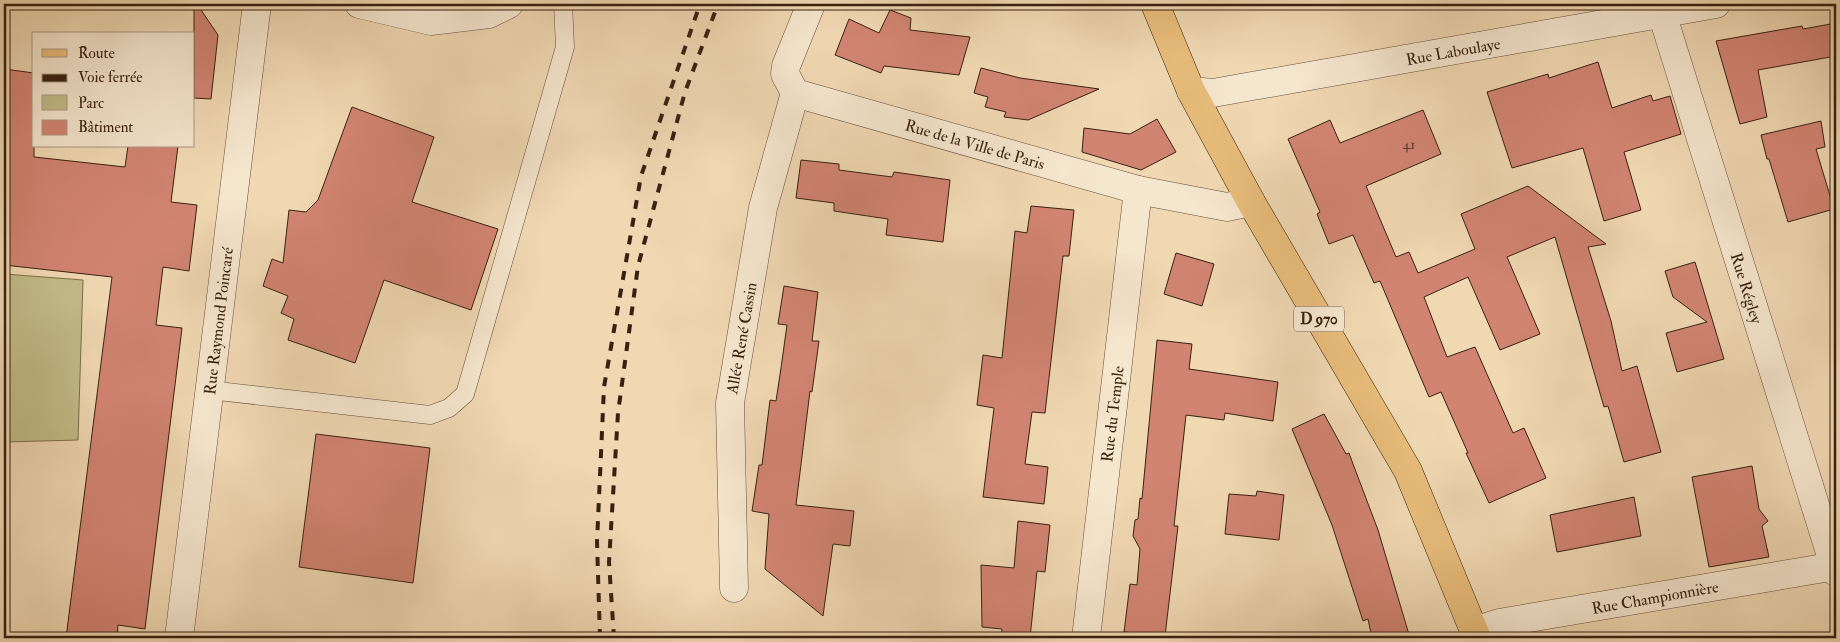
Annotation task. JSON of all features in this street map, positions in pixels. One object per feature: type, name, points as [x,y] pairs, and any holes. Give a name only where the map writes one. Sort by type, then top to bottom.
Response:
[{"type":"main road","name":"D 970","points":[[1155,4],[1191,91],[1251,202],[1408,471],[1475,635]]},
{"type":"street","name":"Rue Raymond Poincaré","points":[[179,638],[257,4]]},
{"type":"street","points":[[359,4],[431,21],[489,14],[509,4]]},
{"type":"street","points":[[795,93],[785,74],[786,66],[811,4]]},
{"type":"street","name":"Rue Laboulaye","points":[[1191,91],[1213,94],[1660,9],[1716,4]]},
{"type":"street","name":"Rue Régley","points":[[1660,9],[1836,568]]},
{"type":"street","name":"Rue de la Ville de Paris","points":[[795,93],[1138,190],[1227,207],[1251,202]]},
{"type":"street","name":"Allée René Cassin","points":[[734,588],[730,403],[763,208],[795,93]]},
{"type":"street","name":"Rue du Temple","points":[[1086,638],[1138,190]]},
{"type":"street","name":"Rue Championnière","points":[[1475,635],[1499,623],[1836,568]]},
{"type":"lane","points":[[209,390],[430,415],[449,408],[465,394],[565,46],[563,4]]},
{"type":"green space","points":[[4,274],[83,280],[78,440],[4,442]]},
{"type":"building","points":[[194,4],[197,4],[218,35],[211,99],[195,98]]},
{"type":"building","points":[[890,10],[911,18],[910,30],[970,37],[959,75],[884,66],[881,73],[835,55],[849,19],[879,33]]},
{"type":"building","points":[[1836,23],[1836,56],[1758,70],[1767,117],[1740,124],[1716,41],[1802,26],[1803,29]]},
{"type":"building","points":[[1598,62],[1612,108],[1651,95],[1653,101],[1670,96],[1681,134],[1624,152],[1641,210],[1604,221],[1583,148],[1512,168],[1487,92],[1548,74],[1549,78]]},
{"type":"building","points":[[981,68],[1020,78],[1099,89],[1028,120],[1004,117],[1006,112],[985,107],[988,97],[974,93]]},
{"type":"building","points":[[4,69],[32,73],[32,148],[34,148],[34,157],[125,167],[128,148],[178,148],[171,202],[197,205],[189,271],[163,267],[156,325],[182,328],[145,629],[118,625],[117,638],[66,638],[112,277],[4,265]]},
{"type":"building","points":[[352,107],[434,137],[412,202],[498,229],[471,310],[384,280],[355,363],[288,340],[294,319],[281,313],[288,296],[263,286],[272,259],[283,263],[289,210],[306,212],[318,200]]},
{"type":"building","points":[[1423,110],[1441,154],[1366,186],[1396,257],[1409,252],[1418,273],[1475,249],[1461,214],[1528,186],[1606,244],[1588,247],[1611,321],[1622,371],[1637,366],[1661,452],[1624,462],[1608,406],[1604,407],[1555,237],[1507,257],[1540,334],[1500,350],[1468,277],[1424,297],[1447,357],[1475,347],[1513,433],[1524,428],[1546,478],[1489,503],[1441,392],[1429,397],[1380,281],[1374,283],[1353,235],[1329,244],[1317,214],[1320,212],[1288,139],[1330,120],[1340,143]]},
{"type":"building","points":[[1157,119],[1176,152],[1141,170],[1082,152],[1084,128],[1130,134]]},
{"type":"building","points":[[1821,121],[1825,147],[1816,149],[1834,209],[1788,222],[1761,135]]},
{"type":"building","points":[[801,160],[839,164],[839,170],[892,177],[894,172],[950,180],[943,242],[886,235],[888,219],[834,211],[834,203],[796,198]]},
{"type":"building","points":[[1031,206],[1074,210],[1069,256],[1063,256],[1045,413],[1032,412],[1025,464],[1048,467],[1044,504],[983,497],[994,408],[977,405],[983,355],[1002,358],[1015,231],[1027,233]]},
{"type":"building","points":[[1176,253],[1214,264],[1202,306],[1164,294]]},
{"type":"building","points":[[1695,262],[1724,359],[1677,372],[1666,333],[1707,322],[1673,297],[1665,271]]},
{"type":"building","points":[[784,286],[818,292],[812,341],[819,341],[812,392],[810,391],[796,505],[854,511],[850,546],[833,544],[823,616],[765,569],[769,514],[752,511],[759,465],[762,465],[770,400],[776,401],[781,368],[787,325],[778,324]]},
{"type":"building","points":[[1157,340],[1192,344],[1189,369],[1278,382],[1273,421],[1225,413],[1224,420],[1186,415],[1174,526],[1178,526],[1165,636],[1124,632],[1130,584],[1137,585],[1140,549],[1133,536],[1135,520],[1138,519],[1140,498],[1142,499]]},
{"type":"building","points":[[1324,414],[1346,454],[1349,453],[1378,530],[1410,638],[1372,638],[1368,619],[1363,621],[1332,525],[1292,429]]},
{"type":"building","points":[[316,434],[430,448],[413,583],[299,567]]},
{"type":"building","points":[[1752,466],[1759,509],[1768,521],[1762,526],[1769,557],[1709,567],[1692,477]]},
{"type":"building","points":[[1257,491],[1284,495],[1279,540],[1225,534],[1229,494],[1256,496]]},
{"type":"building","points":[[1634,497],[1641,536],[1557,552],[1550,515]]},
{"type":"building","points":[[1018,521],[1050,525],[1045,572],[1037,571],[1030,638],[1001,638],[1002,629],[982,627],[981,565],[1014,568]]},
{"type":"railway","points":[[600,638],[597,542],[604,387],[641,176],[700,4]]},
{"type":"railway","points":[[614,638],[609,562],[618,413],[638,266],[685,92],[718,4]]}]
